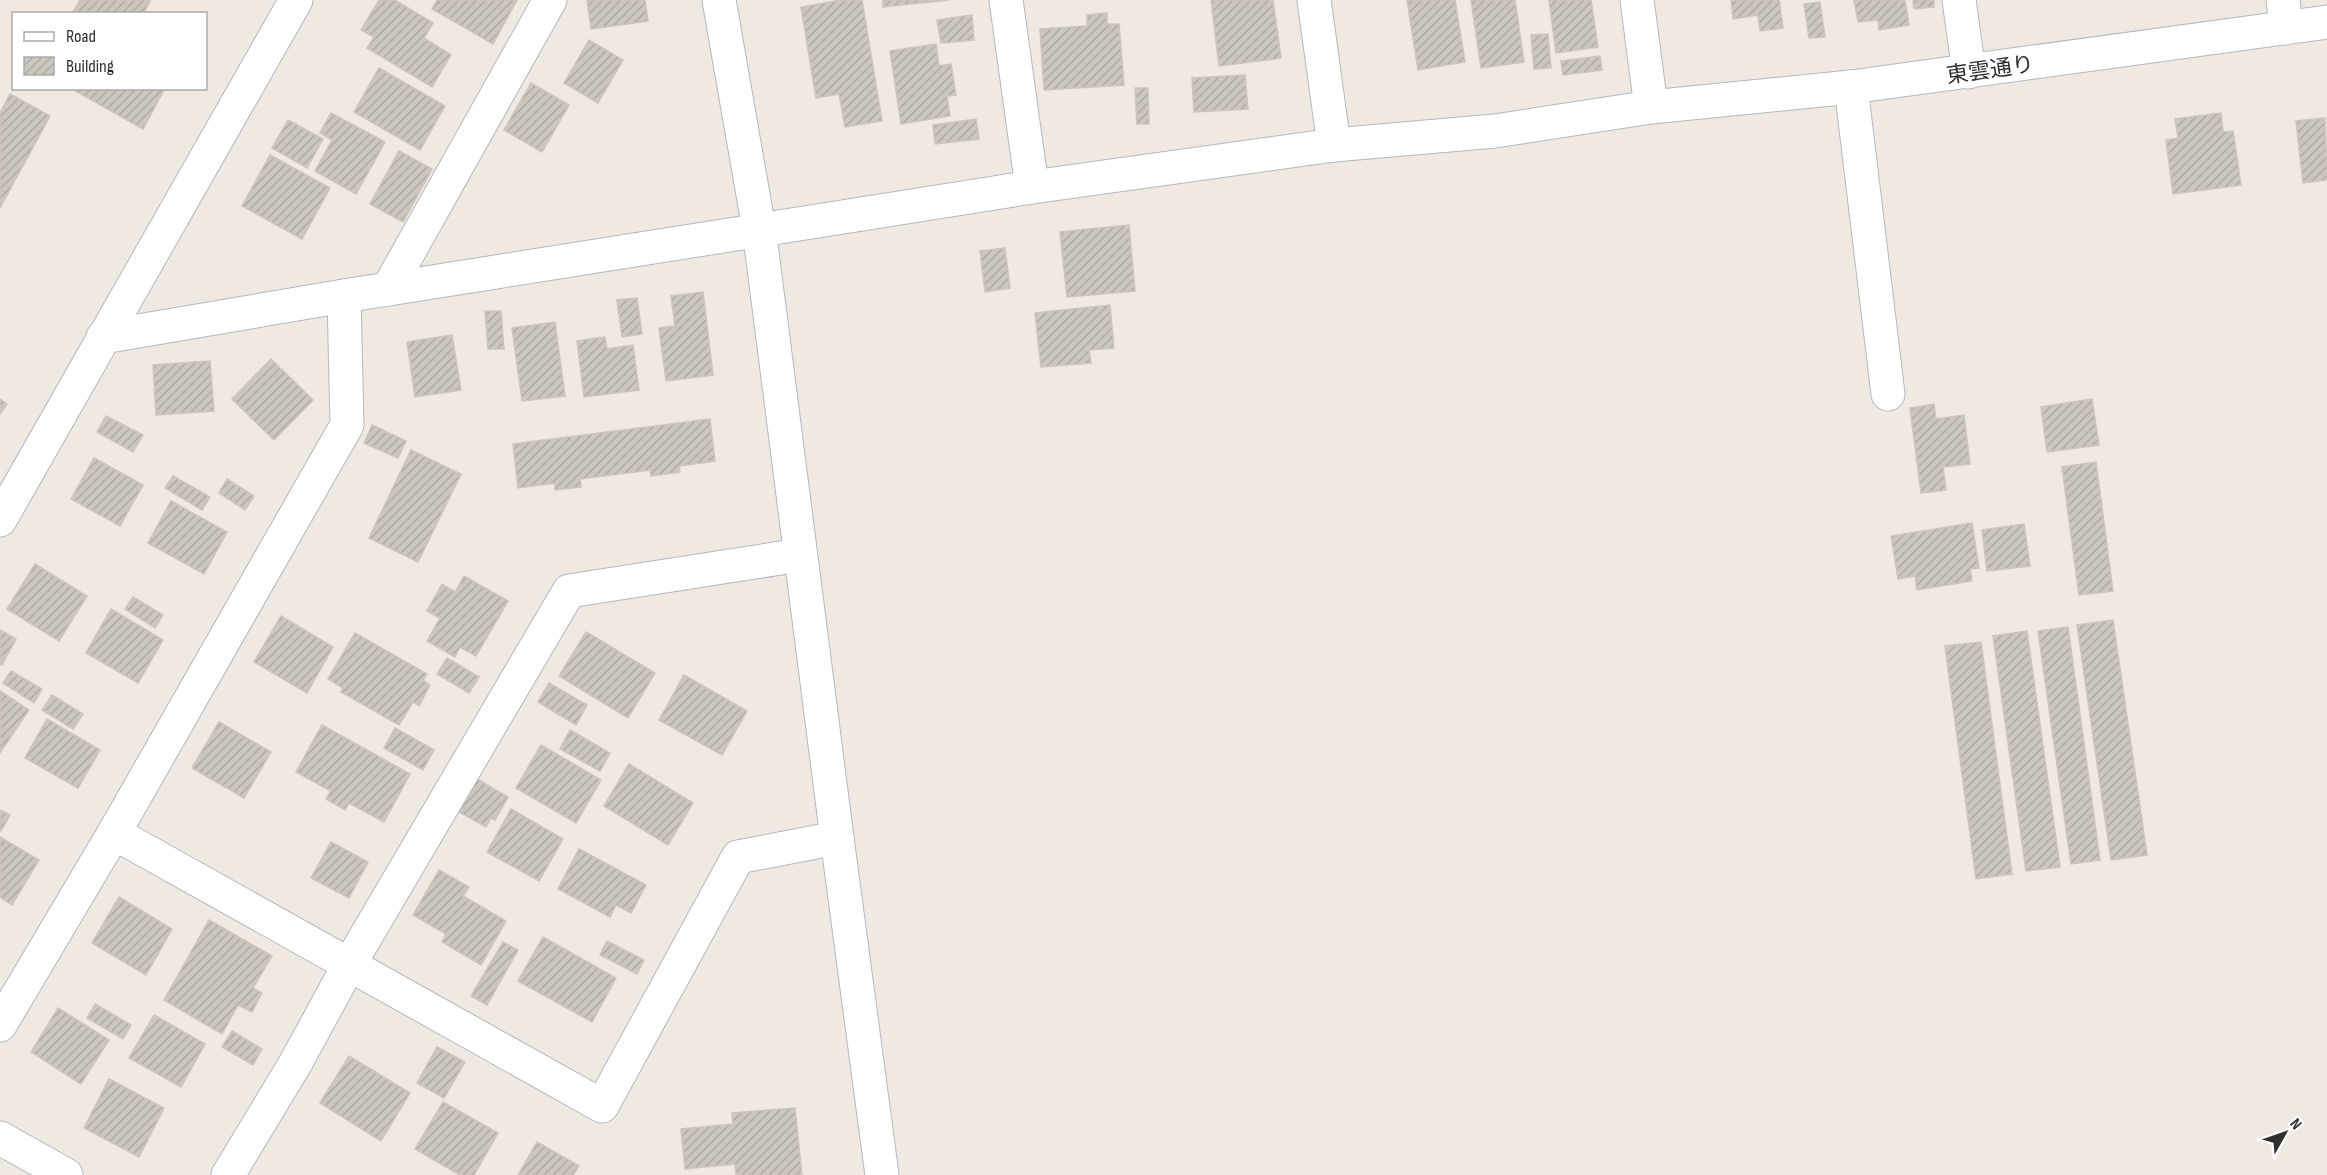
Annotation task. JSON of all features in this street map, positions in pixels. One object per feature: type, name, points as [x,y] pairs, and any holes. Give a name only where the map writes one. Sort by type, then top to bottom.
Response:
[{"type":"street","points":[[0,520],[296,0]]},
{"type":"street","points":[[388,289],[550,0]]},
{"type":"street","points":[[718,0],[759,229],[882,1175]]},
{"type":"street","points":[[1006,0],[1032,187]]},
{"type":"street","points":[[1314,0],[1334,146]]},
{"type":"street","points":[[1637,0],[1651,107]]},
{"type":"street","points":[[1959,0],[1968,72]]},
{"type":"street","name":"東雲通り","points":[[103,337],[344,296],[1032,187],[1334,146],[1495,131],[1651,107],[1851,87],[1968,72],[2284,14],[2327,22]]},
{"type":"street","points":[[1851,87],[1888,394]]},
{"type":"street","points":[[0,1025],[114,833],[347,425],[344,296]]},
{"type":"street","points":[[228,1175],[295,1065],[349,965],[569,591],[800,555]]},
{"type":"street","points":[[114,833],[602,1106],[738,857],[837,838]]},
{"type":"street","points":[[0,1138],[66,1175]]},
{"type":"building","points":[[80,0],[150,1],[144,12],[73,12]]},
{"type":"building","points":[[379,0],[395,0],[433,23],[424,38],[451,55],[432,87],[367,48],[374,37],[361,30]]},
{"type":"building","points":[[437,0],[517,0],[493,44],[432,9]]},
{"type":"building","points":[[587,0],[645,0],[648,21],[591,29]]},
{"type":"building","points":[[842,0],[862,0],[882,121],[845,127],[839,94],[816,98],[801,7]]},
{"type":"building","points":[[883,0],[949,0],[883,7]]},
{"type":"building","points":[[1211,0],[1273,0],[1281,58],[1219,66]]},
{"type":"building","points":[[1407,0],[1455,0],[1465,62],[1418,70]]},
{"type":"building","points":[[1471,0],[1515,0],[1524,62],[1481,68]]},
{"type":"building","points":[[1549,0],[1591,0],[1598,47],[1556,53]]},
{"type":"building","points":[[1731,0],[1779,0],[1783,28],[1760,31],[1758,15],[1733,19]]},
{"type":"building","points":[[1854,0],[1905,0],[1909,25],[1879,30],[1878,20],[1858,22]]},
{"type":"building","points":[[1913,0],[1934,0],[1934,7],[1914,9]]},
{"type":"building","points":[[1820,2],[1825,37],[1809,38],[1804,4]]},
{"type":"building","points":[[1107,13],[1107,24],[1119,24],[1124,85],[1044,90],[1040,29],[1087,26],[1087,15]]},
{"type":"building","points":[[972,15],[974,40],[941,43],[937,20]]},
{"type":"building","points":[[1548,34],[1551,68],[1534,69],[1531,35]]},
{"type":"building","points":[[589,40],[623,60],[598,103],[564,83]]},
{"type":"building","points":[[936,44],[939,66],[951,64],[956,95],[947,96],[950,116],[901,124],[890,51]]},
{"type":"building","points":[[1600,56],[1602,70],[1563,75],[1561,61]]},
{"type":"building","points":[[379,68],[445,106],[420,150],[354,112]]},
{"type":"building","points":[[1245,75],[1248,109],[1194,112],[1192,78]]},
{"type":"building","points":[[531,83],[569,105],[542,152],[504,130]]},
{"type":"building","points":[[1135,88],[1148,88],[1149,124],[1137,124]]},
{"type":"building","points":[[74,90],[164,90],[143,129]]},
{"type":"building","points":[[10,94],[50,116],[0,208],[0,113]]},
{"type":"building","points":[[331,113],[385,142],[356,194],[315,171],[332,140],[320,133]]},
{"type":"building","points":[[2221,113],[2223,132],[2233,131],[2241,185],[2173,194],[2166,140],[2178,138],[2175,119]]},
{"type":"building","points":[[2325,118],[2327,180],[2303,183],[2296,121]]},
{"type":"building","points":[[976,119],[979,139],[935,144],[933,125]]},
{"type":"building","points":[[288,120],[323,139],[307,168],[272,148]]},
{"type":"building","points":[[399,151],[432,169],[403,222],[370,204]]},
{"type":"building","points":[[270,155],[330,188],[302,239],[242,206]]},
{"type":"building","points":[[1129,225],[1135,291],[1067,297],[1060,232]]},
{"type":"building","points":[[1005,248],[1010,288],[985,292],[980,251]]},
{"type":"building","points":[[703,292],[713,375],[666,381],[659,328],[675,326],[671,296]]},
{"type":"building","points":[[637,298],[642,334],[622,337],[617,300]]},
{"type":"building","points":[[1110,305],[1114,348],[1089,350],[1091,363],[1041,367],[1035,313]]},
{"type":"building","points":[[485,311],[501,311],[504,349],[488,349]]},
{"type":"building","points":[[555,322],[565,396],[522,401],[512,328]]},
{"type":"building","points":[[452,335],[461,390],[415,397],[407,342]]},
{"type":"building","points":[[605,337],[607,349],[633,345],[639,390],[584,397],[577,341]]},
{"type":"building","points":[[271,359],[313,400],[274,440],[232,399]]},
{"type":"building","points":[[210,361],[214,411],[156,415],[153,365]]},
{"type":"building","points":[[0,399],[7,404],[0,414]]},
{"type":"building","points":[[2092,399],[2099,445],[2047,452],[2041,407]]},
{"type":"building","points":[[1934,404],[1936,419],[1964,415],[1970,464],[1943,467],[1946,490],[1921,493],[1910,408]]},
{"type":"building","points":[[106,416],[143,435],[133,452],[97,432]]},
{"type":"building","points":[[710,419],[715,461],[679,466],[680,472],[651,476],[650,470],[580,479],[581,487],[555,490],[555,483],[518,488],[513,444]]},
{"type":"building","points":[[372,425],[406,441],[398,458],[364,443]]},
{"type":"building","points":[[411,450],[461,474],[418,562],[369,538]]},
{"type":"building","points":[[94,458],[143,485],[120,526],[71,499]]},
{"type":"building","points":[[2096,462],[2113,591],[2079,595],[2062,467]]},
{"type":"building","points":[[173,476],[210,497],[202,510],[165,488]]},
{"type":"building","points":[[227,479],[254,496],[245,510],[219,493]]},
{"type":"building","points":[[171,501],[227,532],[204,574],[148,543]]},
{"type":"building","points":[[1972,523],[1979,568],[1970,569],[1972,581],[1917,590],[1915,576],[1898,579],[1891,536]]},
{"type":"building","points":[[2024,524],[2030,566],[1987,571],[1982,530]]},
{"type":"building","points":[[35,564],[87,596],[59,641],[7,609]]},
{"type":"building","points":[[464,576],[508,601],[476,656],[460,647],[455,657],[427,641],[440,618],[427,611],[442,584],[455,592]]},
{"type":"building","points":[[133,597],[163,615],[155,628],[125,609]]},
{"type":"building","points":[[111,609],[163,640],[138,683],[86,653]]},
{"type":"building","points":[[281,616],[333,647],[307,693],[254,662]]},
{"type":"building","points":[[2113,620],[2147,855],[2111,860],[2077,625]]},
{"type":"building","points":[[2068,627],[2100,860],[2071,864],[2038,631]]},
{"type":"building","points":[[0,630],[16,639],[2,665],[0,664]]},
{"type":"building","points":[[2027,631],[2060,867],[2026,871],[1993,636]]},
{"type":"building","points":[[586,632],[655,673],[628,718],[559,676]]},
{"type":"building","points":[[355,633],[427,674],[423,680],[430,685],[419,706],[413,702],[399,725],[341,692],[343,688],[328,679]]},
{"type":"building","points":[[1981,642],[2012,874],[1976,879],[1945,646]]},
{"type":"building","points":[[447,658],[479,677],[469,693],[437,674]]},
{"type":"building","points":[[11,671],[42,689],[34,703],[3,683]]},
{"type":"building","points":[[684,675],[747,711],[722,755],[659,720]]},
{"type":"building","points":[[549,683],[587,705],[576,725],[538,702]]},
{"type":"building","points":[[0,691],[29,710],[0,753]]},
{"type":"building","points":[[52,695],[83,714],[73,729],[42,710]]},
{"type":"building","points":[[47,719],[100,750],[78,788],[25,758]]},
{"type":"building","points":[[219,722],[271,752],[244,798],[192,768]]},
{"type":"building","points":[[322,725],[410,774],[384,822],[349,803],[345,810],[326,799],[331,791],[296,772]]},
{"type":"building","points":[[395,728],[434,750],[423,770],[384,748]]},
{"type":"building","points":[[570,730],[610,753],[600,771],[560,749]]},
{"type":"building","points":[[541,745],[601,780],[576,823],[516,788]]},
{"type":"building","points":[[629,764],[693,803],[668,845],[604,806]]},
{"type":"building","points":[[477,779],[508,797],[495,820],[491,818],[486,827],[459,812]]},
{"type":"building","points":[[511,809],[563,839],[539,881],[487,852]]},
{"type":"building","points":[[0,810],[10,815],[1,831],[0,831]]},
{"type":"building","points":[[0,837],[39,860],[12,905],[0,897]]},
{"type":"building","points":[[331,842],[368,862],[349,898],[311,878]]},
{"type":"building","points":[[579,849],[646,885],[631,913],[616,905],[610,917],[558,889]]},
{"type":"building","points":[[439,870],[469,887],[463,896],[506,921],[481,965],[442,942],[446,934],[413,915]]},
{"type":"building","points":[[119,897],[172,929],[146,975],[92,943]]},
{"type":"building","points":[[209,920],[272,956],[253,988],[262,993],[252,1012],[238,1005],[222,1034],[164,1000]]},
{"type":"building","points":[[543,937],[616,978],[592,1022],[518,981]]},
{"type":"building","points":[[607,941],[644,960],[637,974],[600,955]]},
{"type":"building","points":[[503,942],[518,950],[487,1005],[471,996]]},
{"type":"building","points":[[95,1004],[131,1025],[123,1039],[87,1018]]},
{"type":"building","points":[[58,1008],[109,1040],[81,1084],[31,1052]]},
{"type":"building","points":[[154,1015],[205,1044],[181,1087],[129,1058]]},
{"type":"building","points":[[232,1031],[262,1049],[253,1065],[222,1047]]},
{"type":"building","points":[[437,1047],[465,1062],[444,1098],[417,1083]]},
{"type":"building","points":[[349,1056],[410,1093],[381,1141],[320,1103]]},
{"type":"building","points":[[109,1079],[164,1108],[139,1157],[84,1128]]},
{"type":"building","points":[[443,1102],[498,1133],[474,1175],[460,1175],[415,1149]]},
{"type":"building","points":[[795,1108],[802,1175],[736,1175],[735,1164],[685,1169],[681,1129],[733,1124],[732,1113]]},
{"type":"building","points":[[537,1142],[579,1166],[573,1175],[518,1175]]}]
